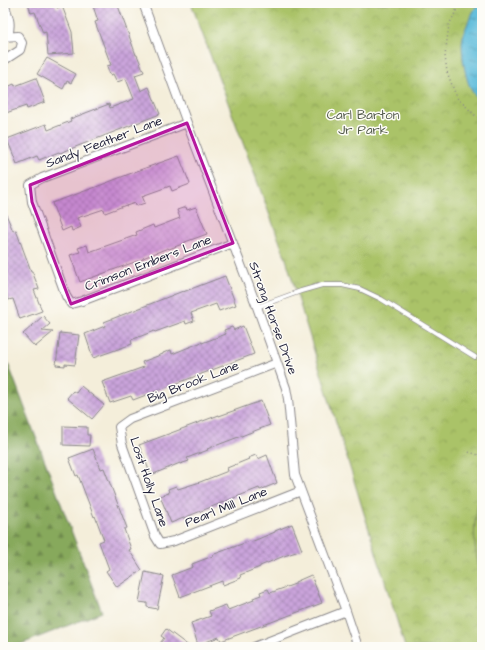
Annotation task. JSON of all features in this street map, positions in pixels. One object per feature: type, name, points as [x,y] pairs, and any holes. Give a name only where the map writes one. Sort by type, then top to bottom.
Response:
[{"type":"street","points":[[4,3],[10,21],[10,29],[5,36]]},
{"type":"street","name":"Strong Horse Drive","points":[[143,3],[286,388],[295,476],[358,647]]},
{"type":"street","points":[[3,60],[20,50],[22,43],[18,36],[5,36]]},
{"type":"street","name":"Sandy Feather Lane","points":[[70,304],[32,202],[30,185],[42,178],[187,123]]},
{"type":"street","name":"Crimson Embers Lane","points":[[70,304],[233,243]]},
{"type":"street","name":"Big Brook Lane","points":[[119,427],[130,419],[277,363]]},
{"type":"street","name":"Lost Holly Lane","points":[[119,427],[122,444],[155,536],[160,544]]},
{"type":"street","name":"Pearl Mill Lane","points":[[160,544],[174,541],[301,491]]},
{"type":"street","points":[[254,647],[346,612]]},
{"type":"lane","points":[[257,307],[301,291],[322,286],[342,285],[360,289],[381,299],[476,357]]},
{"type":"path","points":[[460,3],[449,25],[445,56],[447,72],[458,98],[482,124]]},
{"type":"path","points":[[465,451],[481,456],[482,452]]},
{"type":"highlighted area","points":[[187,123],[233,243],[71,304],[32,202],[30,185]]},
{"type":"green space","name":"Carl Barton Jr Park","points":[[191,3],[482,3],[482,647],[405,647],[286,259]]},
{"type":"green space","points":[[3,350],[102,612],[14,647],[3,647]]},
{"type":"green space","points":[[482,491],[482,577],[476,555],[474,534],[476,513]]},
{"type":"water","points":[[478,3],[482,3],[482,101],[473,93],[468,82],[462,48],[466,28]]},
{"type":"building","points":[[28,3],[55,3],[57,8],[62,6],[72,32],[74,53],[48,55],[46,32],[43,33],[35,12],[31,13]]},
{"type":"building","points":[[92,3],[117,3],[136,55],[144,72],[135,75],[141,91],[149,87],[160,114],[60,153],[59,152],[39,160],[37,156],[17,164],[7,139],[46,124],[48,130],[71,121],[70,119],[109,104],[110,108],[134,99],[126,79],[117,82],[113,74],[110,75],[107,66],[111,65],[95,22],[98,21]]},
{"type":"building","points":[[47,58],[76,74],[71,83],[67,81],[63,89],[37,74]]},
{"type":"building","points":[[36,78],[45,102],[27,109],[26,106],[3,114],[3,89],[14,84],[15,86]]},
{"type":"building","points":[[179,156],[190,184],[172,191],[170,186],[142,196],[145,203],[136,206],[135,203],[126,205],[105,213],[104,209],[77,218],[81,227],[72,231],[71,227],[62,231],[52,203]]},
{"type":"building","points":[[3,207],[13,231],[16,230],[39,289],[34,290],[42,311],[20,319],[13,299],[8,300],[3,286]]},
{"type":"building","points":[[186,207],[187,210],[196,207],[207,234],[80,282],[70,255],[80,252],[78,248],[87,245],[89,252],[137,235],[136,232],[153,225],[154,228],[180,218],[177,210]]},
{"type":"building","points":[[225,276],[236,305],[219,311],[216,304],[191,313],[194,321],[186,324],[185,321],[155,332],[154,331],[131,340],[132,344],[93,358],[85,334],[105,326],[104,322]]},
{"type":"building","points":[[43,316],[50,324],[42,331],[53,332],[35,347],[23,334]]},
{"type":"building","points":[[243,326],[254,354],[133,400],[131,396],[110,403],[102,382],[144,367],[142,362],[163,353],[171,350],[172,354],[226,334],[224,330],[232,327],[234,330]]},
{"type":"building","points":[[60,333],[79,335],[75,365],[56,365]]},
{"type":"building","points":[[81,386],[104,405],[92,419],[67,398],[73,391],[76,393]]},
{"type":"building","points":[[261,401],[270,425],[207,449],[208,450],[187,458],[189,461],[180,463],[151,475],[139,445]]},
{"type":"building","points":[[63,426],[87,427],[87,435],[90,435],[89,446],[63,445]]},
{"type":"building","points":[[93,449],[101,469],[104,468],[127,528],[124,529],[131,549],[129,550],[142,570],[117,587],[106,571],[109,569],[99,542],[104,540],[78,475],[76,476],[69,458]]},
{"type":"building","points":[[256,455],[258,459],[267,455],[277,483],[260,490],[259,488],[171,523],[160,496],[169,493],[168,489],[176,486],[178,489],[200,482],[228,471],[227,468]]},
{"type":"building","points":[[292,524],[302,550],[260,566],[240,575],[241,578],[223,585],[222,581],[180,597],[172,575],[193,567],[192,564],[213,556],[212,555],[250,541],[251,542]]},
{"type":"building","points":[[145,572],[164,576],[157,609],[147,607],[147,603],[139,602]]},
{"type":"building","points":[[311,575],[322,603],[221,641],[219,637],[198,645],[191,623],[211,616],[209,611],[226,605],[228,610],[254,600],[253,598],[261,595],[260,592],[268,589],[270,593],[295,584],[295,582]]},
{"type":"building","points":[[166,629],[190,647],[157,647],[164,638],[161,636]]}]
